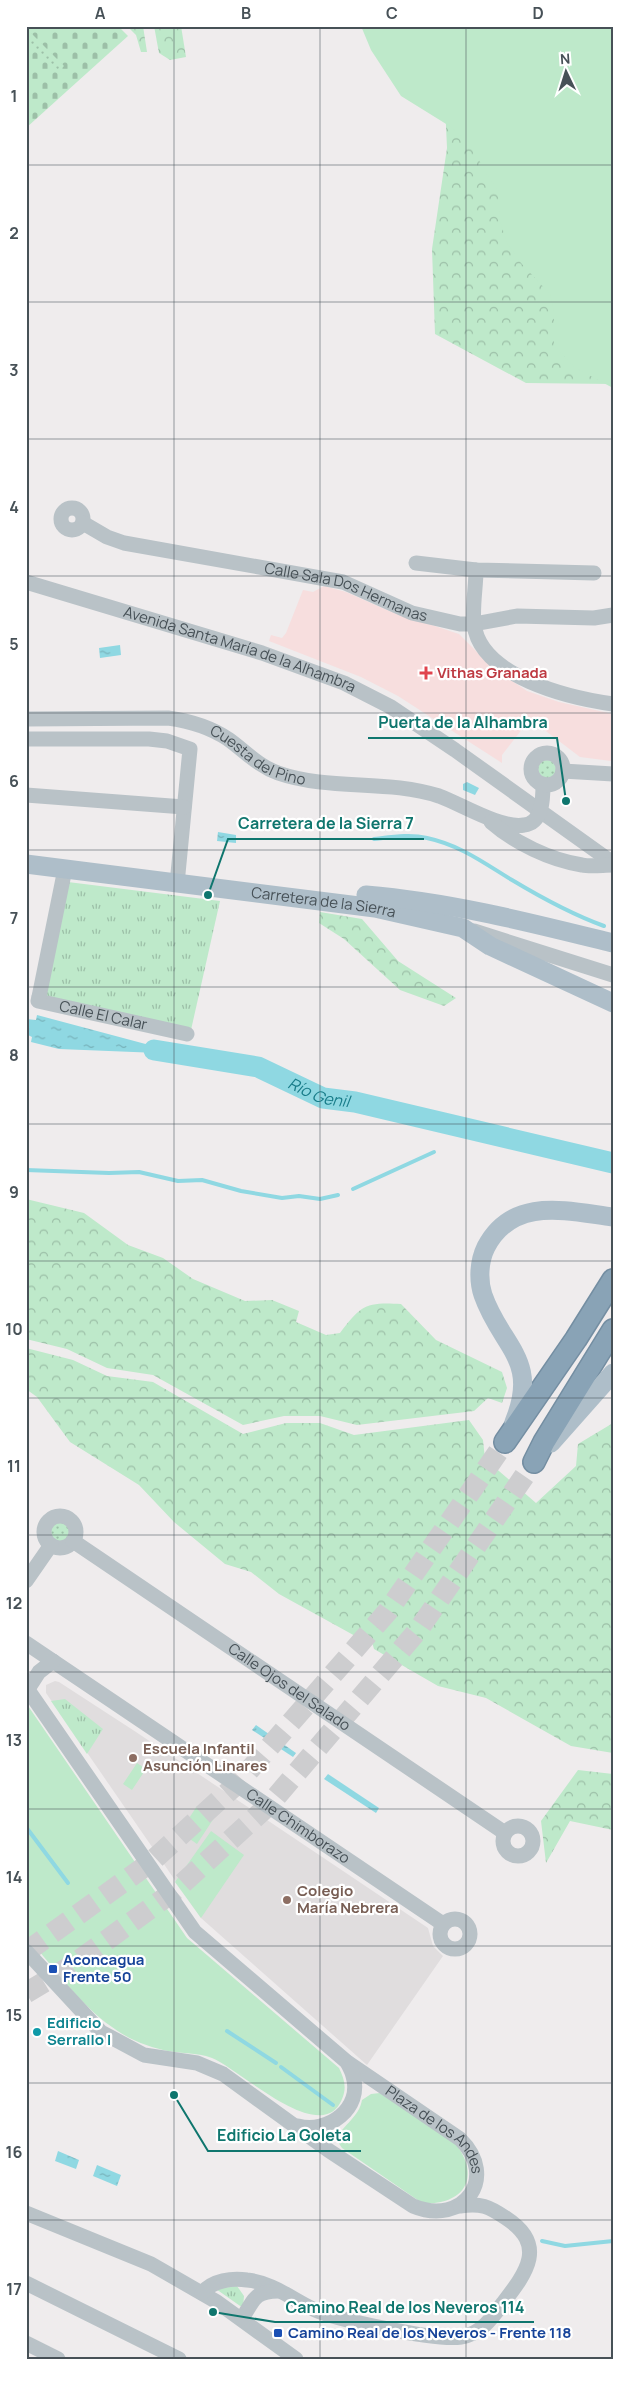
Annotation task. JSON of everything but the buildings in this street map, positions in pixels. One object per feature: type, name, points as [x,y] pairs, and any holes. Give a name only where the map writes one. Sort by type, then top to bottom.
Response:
[{"type":"highway","points":[[505,1442],[571,1346],[611,1282]]},
{"type":"highway","points":[[534,1462],[544,1442],[613,1330]]},
{"type":"main road","name":"Carretera de la Sierra","points":[[26,864],[375,908],[463,928]]},
{"type":"main road","points":[[246,892],[293,889],[427,902],[494,915],[613,944]]},
{"type":"main road","points":[[463,928],[490,946],[613,1003]]},
{"type":"main road","points":[[505,1442],[519,1410],[523,1378],[517,1357],[483,1296],[480,1272],[485,1250],[499,1229],[528,1212],[558,1210],[613,1217]]},
{"type":"main road","points":[[534,1462],[613,1373]]},
{"type":"street","name":"Calle Sala Dos Hermanas","points":[[83,523],[107,537],[124,543],[343,582],[412,613],[460,624],[474,624],[517,616],[594,618],[613,615]]},
{"type":"street","points":[[416,563],[476,570],[594,573]]},
{"type":"street","points":[[476,570],[474,624],[478,637],[489,652],[516,675],[540,687],[569,696],[613,704]]},
{"type":"street","name":"Avenida Santa María de la Alhambra","points":[[26,582],[262,653],[344,683],[391,707],[541,811],[613,864]]},
{"type":"street","name":"Cuesta del Pino","points":[[26,719],[168,718],[191,722],[211,729],[229,740],[262,766],[278,773],[312,780],[387,785],[418,790],[439,796],[486,817],[522,826],[531,823],[541,811]]},
{"type":"street","points":[[26,739],[149,739],[168,741],[190,749],[177,884]]},
{"type":"street","points":[[539,755],[554,755],[561,762],[563,771],[557,781],[543,784],[534,778],[531,768],[533,761],[539,755]]},
{"type":"street","points":[[563,771],[613,774]]},
{"type":"street","points":[[541,811],[543,784]]},
{"type":"street","points":[[26,795],[184,807]]},
{"type":"street","name":"Cuesta del Pino","points":[[486,817],[520,843],[551,856],[582,865],[613,864]]},
{"type":"street","points":[[33,995],[65,870]]},
{"type":"street","name":"Carretera de la Sierra","points":[[463,928],[613,975]]},
{"type":"street","name":"Calle El Calar","points":[[33,995],[38,1001],[187,1034]]},
{"type":"street","points":[[57,1517],[67,1518],[76,1531],[73,1541],[60,1548],[50,1545],[45,1536],[48,1522],[57,1517]]},
{"type":"street","name":"Calle Ojos del Salado","points":[[73,1541],[505,1833]]},
{"type":"street","points":[[26,1581],[50,1545]]},
{"type":"street","name":"Calle Chimborazo","points":[[26,1644],[443,1924]]},
{"type":"street","points":[[54,1661],[39,1672],[27,1688],[195,1932],[347,2062],[354,2077],[354,2091],[349,2106],[341,2116],[320,2128],[309,2129],[298,2126]]},
{"type":"street","points":[[26,1951],[87,2019],[107,2036],[144,2055],[197,2063],[212,2069],[298,2126],[328,2150],[413,2206],[426,2211],[439,2212],[460,2206],[488,2206]]},
{"type":"street","name":"Plaza de los Andes","points":[[347,2062],[356,2066],[379,2084],[460,2139],[470,2149],[476,2160],[477,2179],[460,2206]]},
{"type":"street","name":"Plaza de los Andes","points":[[354,2091],[367,2085],[379,2084]]},
{"type":"street","points":[[328,2150],[329,2124]]},
{"type":"street","points":[[202,2293],[206,2288],[220,2281],[237,2279],[259,2282],[315,2310],[355,2322],[448,2338],[471,2335],[487,2324],[524,2276],[529,2264],[528,2242],[522,2231],[488,2206],[477,2179]]},
{"type":"street","points":[[26,2213],[151,2264],[242,2318],[296,2359]]},
{"type":"street","points":[[237,2279],[247,2290],[250,2302]]},
{"type":"street","points":[[26,2283],[180,2359]]},
{"type":"street","points":[[242,2318],[250,2302],[263,2292],[278,2291]]},
{"type":"street","points":[[26,2343],[58,2359]]},
{"type":"shaded area","name":"Vithas Granada","points":[[324,586],[346,592],[389,611],[459,634],[494,669],[527,691],[559,702],[613,714],[611,761],[580,757],[530,719],[502,755],[502,763],[398,696],[361,677],[269,641],[271,635],[282,638],[286,633],[303,590],[313,592]]},
{"type":"shaded area","name":"Colegio María Nebrera","points":[[55,1681],[136,1732],[428,1928],[433,1946],[443,1956],[367,2065],[201,1918],[46,1693],[46,1685]]},
{"type":"green space","points":[[26,26],[118,26],[128,36],[26,128]]},
{"type":"green space","points":[[127,26],[143,26],[147,52],[141,52],[136,35]]},
{"type":"green space","points":[[154,26],[181,26],[186,57],[170,60],[159,53]]},
{"type":"green space","points":[[361,26],[613,26],[613,388],[574,367],[554,345],[554,312],[550,294],[521,263],[507,243],[499,218],[500,193],[485,172],[471,144],[451,127],[401,96],[371,50]]},
{"type":"green space","points":[[26,28],[64,66],[59,71],[26,39]]},
{"type":"green space","points":[[443,60],[613,384],[526,383],[435,334],[432,249],[447,148]]},
{"type":"green space","points":[[547,760],[555,765],[556,769],[551,777],[547,778],[539,773],[538,769],[543,761]]},
{"type":"green space","points":[[68,882],[220,901],[191,1030],[45,997]]},
{"type":"green space","points":[[320,912],[362,919],[398,961],[456,998],[444,1006],[400,990],[344,939],[319,923]]},
{"type":"green space","points":[[26,1199],[84,1213],[128,1245],[163,1258],[193,1279],[245,1301],[272,1300],[299,1311],[296,1322],[326,1335],[340,1333],[353,1316],[365,1307],[380,1304],[401,1304],[436,1340],[502,1372],[507,1388],[502,1403],[488,1398],[474,1411],[357,1425],[320,1416],[284,1416],[243,1425],[153,1375],[107,1368],[67,1349],[26,1339]]},
{"type":"green space","points":[[26,1348],[73,1360],[107,1376],[153,1382],[243,1434],[286,1423],[320,1423],[354,1435],[469,1420],[483,1440],[485,1459],[536,1503],[576,1466],[578,1444],[613,1423],[613,1753],[571,1746],[486,1698],[438,1686],[374,1649],[372,1642],[363,1636],[357,1637],[279,1594],[251,1572],[225,1564],[174,1522],[139,1485],[70,1442],[37,1397],[26,1389]]},
{"type":"green space","points":[[60,1521],[70,1528],[71,1532],[64,1542],[60,1543],[50,1536],[49,1532],[56,1522]]},
{"type":"green space","points":[[65,1699],[103,1729],[87,1754],[51,1701]]},
{"type":"green space","points":[[26,1703],[187,1938],[339,2068],[344,2080],[345,2090],[335,2110],[321,2115],[303,2112],[282,2103],[212,2058],[157,2048],[123,2035],[89,2008],[26,1936]]},
{"type":"green space","points":[[137,1763],[146,1769],[132,1790],[123,1784]]},
{"type":"green space","points":[[578,1770],[613,1774],[613,1830],[570,1821],[546,1863],[541,1821]]},
{"type":"green space","points":[[197,1806],[214,1818],[197,1844],[180,1832]]},
{"type":"green space","points":[[211,1831],[244,1855],[201,1918],[175,1882]]},
{"type":"green space","points":[[380,2093],[455,2143],[463,2155],[467,2167],[467,2178],[464,2187],[458,2194],[449,2200],[437,2203],[422,2203],[342,2148],[336,2139],[355,2116],[362,2100],[371,2094]]},
{"type":"green space","points":[[237,2286],[244,2296],[243,2308],[216,2289]]},
{"type":"water","points":[[120,645],[121,655],[100,658],[99,648]]},
{"type":"water","points":[[467,782],[479,788],[475,795],[463,790],[463,784]]},
{"type":"water","points":[[218,832],[236,835],[236,843],[217,841]]},
{"type":"water","points":[[37,1015],[183,1054],[59,1049],[31,1042],[32,1037],[26,1034],[26,1019],[36,1020]]},
{"type":"water","points":[[256,1725],[296,1753],[293,1757],[252,1730]]},
{"type":"water","points":[[328,1774],[379,1808],[376,1813],[324,1779]]},
{"type":"water","points":[[58,2151],[79,2160],[76,2169],[55,2161]]},
{"type":"water","points":[[97,2165],[121,2175],[117,2186],[93,2176]]},
{"type":"waterway","points":[[374,839],[414,836],[450,845],[471,855],[523,887],[557,905],[604,926]]},
{"type":"waterway","name":"Río Genil","points":[[154,1050],[258,1067],[323,1098],[355,1102],[613,1163]]},
{"type":"waterway","points":[[353,1189],[434,1152]]},
{"type":"waterway","points":[[26,1170],[109,1173],[139,1172],[178,1181],[202,1180],[241,1191],[282,1198],[299,1196],[320,1199],[338,1195]]},
{"type":"waterway","points":[[26,1827],[68,1883]]},
{"type":"waterway","points":[[227,2031],[276,2063]]},
{"type":"waterway","points":[[281,2067],[333,2105]]},
{"type":"waterway","points":[[542,2241],[565,2246],[613,2241]]},
{"type":"tunnel","points":[[26,1952],[151,1862],[239,1782],[388,1611],[505,1442]]},
{"type":"tunnel","points":[[26,1993],[71,1966],[173,1892],[270,1804],[419,1629],[534,1462]]},
{"type":"place","name":"Vithas Granada","points":[[426,673]]},
{"type":"place","name":"Puerta de la Alhambra","points":[[566,801]]},
{"type":"place","name":"Carretera de la Sierra 7","points":[[208,895]]},
{"type":"place","name":"Escuela Infantil Asunción Linares","points":[[133,1758]]},
{"type":"place","name":"Colegio María Nebrera","points":[[287,1900]]},
{"type":"place","name":"Aconcagua Frente 50","points":[[53,1969]]},
{"type":"place","name":"Edificio Serrallo I","points":[[37,2032]]},
{"type":"place","name":"Edificio La Goleta","points":[[174,2095]]},
{"type":"place","name":"Camino Real de los Neveros 114","points":[[213,2312]]},
{"type":"place","name":"Camino Real de los Neveros - Frente 118","points":[[278,2333]]}]
